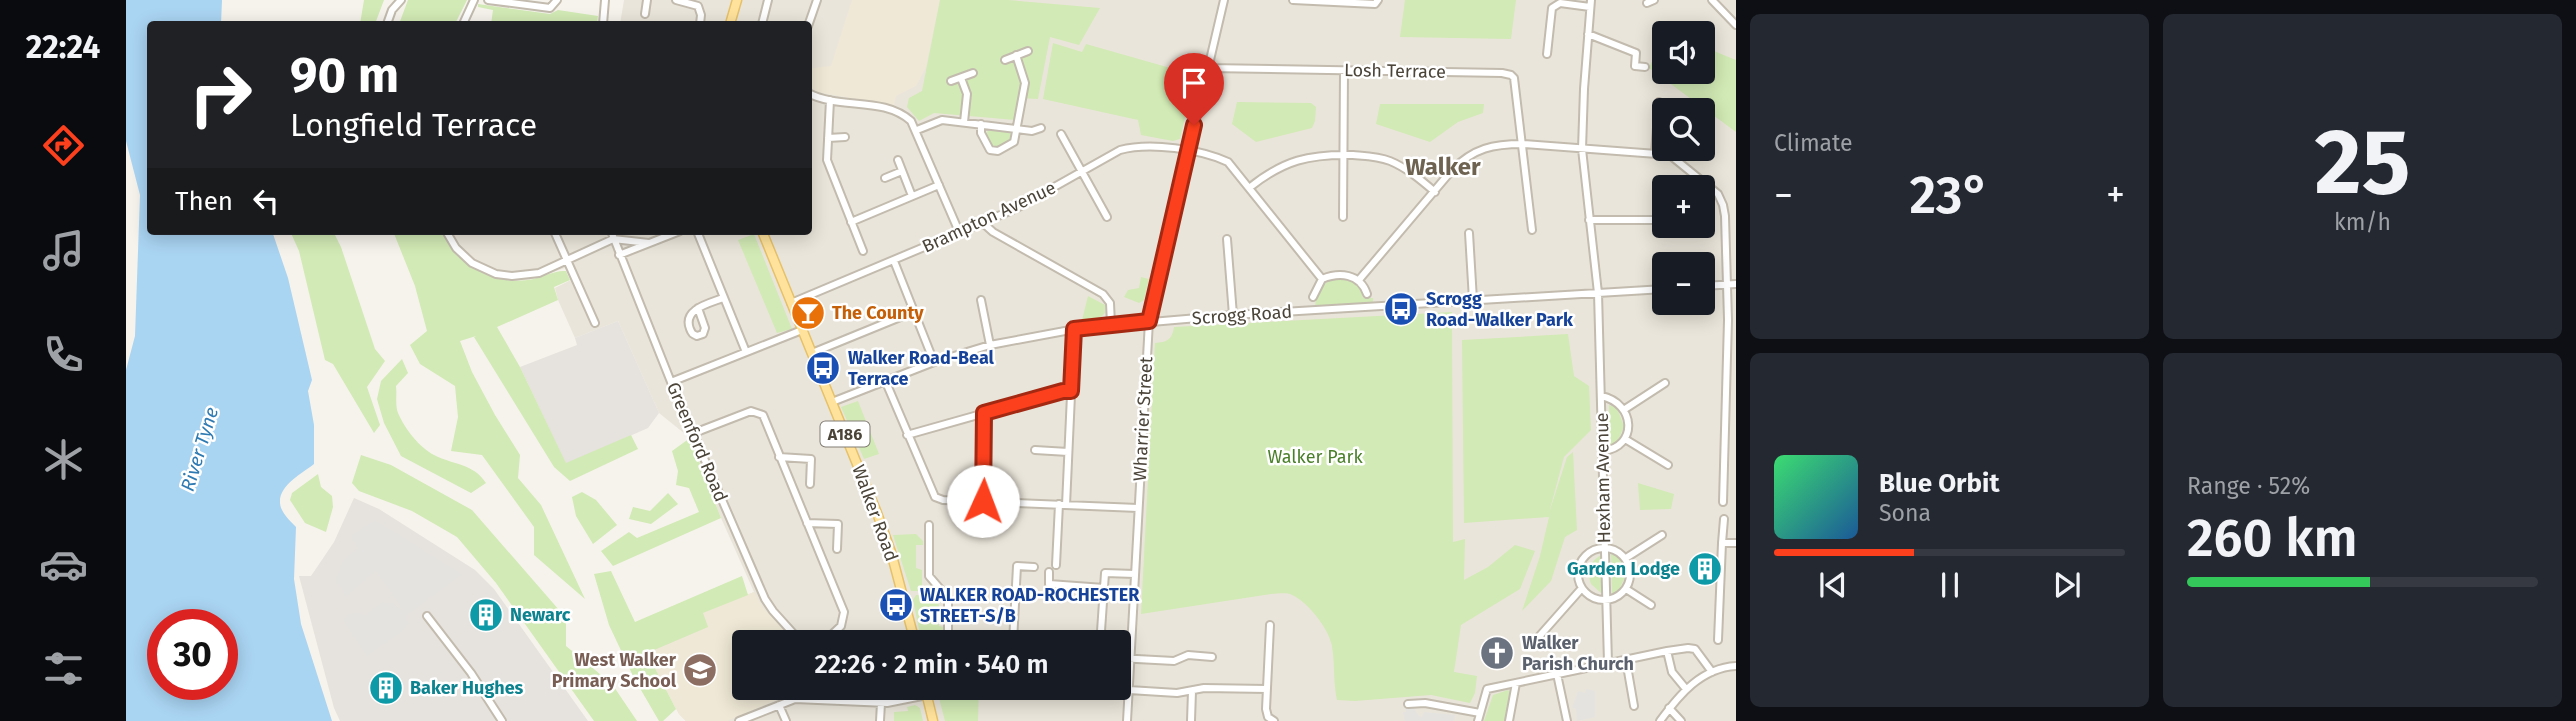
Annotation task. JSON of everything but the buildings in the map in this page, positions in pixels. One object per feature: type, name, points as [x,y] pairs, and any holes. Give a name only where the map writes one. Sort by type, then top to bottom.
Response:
[{"type":"main road","points":[[731,21],[737,0]]},
{"type":"main road","name":"Walker Road","points":[[764,235],[885,535],[912,630]]},
{"type":"main road","points":[[928,700],[933,721]]},
{"type":"street","points":[[388,21],[392,10],[401,0]]},
{"type":"street","points":[[464,21],[474,0]]},
{"type":"street","points":[[488,0],[550,8],[557,0]]},
{"type":"street","points":[[603,21],[606,0]]},
{"type":"street","points":[[645,14],[647,0]]},
{"type":"street","points":[[676,0],[698,6],[700,21]]},
{"type":"street","points":[[763,21],[768,0]]},
{"type":"street","points":[[810,21],[817,0]]},
{"type":"street","name":"Wharrier Street","points":[[1131,658],[1149,321],[1224,0]]},
{"type":"street","points":[[1293,0],[1375,4],[1378,0]]},
{"type":"street","points":[[1712,0],[1736,25]]},
{"type":"street","points":[[1547,54],[1552,8],[1560,3],[1590,4]]},
{"type":"street","name":"Hexham Avenue","points":[[1590,4],[1582,149],[1598,293],[1608,663]]},
{"type":"street","points":[[1588,34],[1636,53],[1635,66],[1645,67]]},
{"type":"street","points":[[1005,60],[1028,51]]},
{"type":"street","points":[[981,124],[986,145],[992,151],[1013,144],[1025,83],[1016,55]]},
{"type":"street","name":"Losh Terrace","points":[[1208,68],[1507,73],[1514,78],[1532,230]]},
{"type":"street","points":[[1343,217],[1344,71]]},
{"type":"street","points":[[951,81],[973,73]]},
{"type":"street","points":[[961,78],[967,94],[964,122]]},
{"type":"street","points":[[812,94],[895,111],[911,121],[960,233]]},
{"type":"street","points":[[830,100],[828,165],[863,251]]},
{"type":"street","points":[[916,130],[939,120],[1032,131],[1041,128]]},
{"type":"street","points":[[1061,134],[1108,217]]},
{"type":"street","points":[[828,138],[845,136]]},
{"type":"street","points":[[1358,281],[1463,159],[1477,150],[1499,144],[1523,144],[1652,153]]},
{"type":"street","name":"Brampton Avenue","points":[[791,303],[1017,208],[1120,150],[1138,145],[1157,145],[1217,157],[1228,162],[1322,279]]},
{"type":"street","points":[[1249,188],[1286,163],[1307,157],[1343,155],[1372,156],[1389,160],[1413,174],[1435,192]]},
{"type":"street","points":[[898,160],[912,196]]},
{"type":"street","points":[[1677,161],[1718,194],[1725,216],[1727,412],[1723,502]]},
{"type":"street","points":[[885,178],[902,171]]},
{"type":"street","points":[[851,222],[939,185]]},
{"type":"street","points":[[1589,219],[1652,220]]},
{"type":"street","points":[[983,223],[993,232],[1103,294],[1110,303],[1111,324]]},
{"type":"street","points":[[1469,233],[1473,300]]},
{"type":"street","points":[[449,235],[466,258],[477,266],[496,274],[528,276],[567,261],[612,235],[649,243]]},
{"type":"street","points":[[556,235],[595,323]]},
{"type":"street","name":"Greenford Road","points":[[612,235],[671,382],[765,599],[790,630]]},
{"type":"street","points":[[619,255],[670,235]]},
{"type":"street","points":[[699,235],[746,352]]},
{"type":"street","points":[[1227,239],[1233,315]]},
{"type":"street","points":[[894,261],[934,362]]},
{"type":"street","points":[[1322,279],[1343,274],[1358,281],[1367,294]]},
{"type":"street","name":"Scrogg Road","points":[[1312,297],[1322,279]]},
{"type":"street","points":[[1715,286],[1736,284]]},
{"type":"street","name":"Scrogg Road","points":[[832,402],[934,362],[990,345],[1074,329],[1233,315],[1652,290]]},
{"type":"street","points":[[698,308],[723,298]]},
{"type":"street","points":[[981,300],[990,345]]},
{"type":"street","points":[[812,353],[915,311]]},
{"type":"street","points":[[1056,565],[1068,452],[1074,329]]},
{"type":"street","points":[[671,382],[802,330]]},
{"type":"street","points":[[885,380],[935,497],[1138,508]]},
{"type":"street","points":[[1625,409],[1665,383]]},
{"type":"street","points":[[907,435],[1071,391]]},
{"type":"street","points":[[1601,396],[1612,398],[1625,409],[1628,424],[1625,439],[1618,446],[1603,451]]},
{"type":"street","points":[[694,433],[751,411],[758,411],[765,419],[844,612],[841,626],[837,630]]},
{"type":"street","points":[[1727,412],[1736,412]]},
{"type":"street","points":[[983,501],[984,413]]},
{"type":"street","points":[[1625,439],[1668,465]]},
{"type":"street","points":[[1035,450],[1068,452]]},
{"type":"street","points":[[779,457],[811,458],[810,484]]},
{"type":"street","points":[[1718,640],[1724,519]]},
{"type":"street","points":[[807,523],[838,524],[837,549]]},
{"type":"street","points":[[929,524],[929,576],[948,598],[948,630]]},
{"type":"street","points":[[1626,558],[1662,535]]},
{"type":"street","points":[[1722,543],[1736,543]]},
{"type":"street","points":[[1605,547],[1613,548],[1626,558],[1631,573],[1621,595],[1606,601],[1588,595],[1582,588],[1578,579],[1581,561],[1587,554],[1605,547]]},
{"type":"street","points":[[1014,630],[1017,566],[1034,567]]},
{"type":"street","points":[[1049,572],[1049,584],[1104,587]]},
{"type":"street","points":[[1101,630],[1104,573],[1135,574]]},
{"type":"street","points":[[1536,640],[1582,588]]},
{"type":"street","points":[[1626,589],[1651,605]]},
{"type":"street","points":[[427,616],[502,721]]},
{"type":"street","points":[[1270,625],[1266,709],[1268,717],[1275,721]]},
{"type":"street","points":[[1408,704],[1425,703],[1479,717],[1487,689],[1667,651],[1695,649],[1712,672]]},
{"type":"street","points":[[1667,651],[1672,672],[1686,689]]},
{"type":"street","points":[[1131,658],[1174,661],[1188,655],[1212,657]]},
{"type":"street","points":[[1626,660],[1634,706]]},
{"type":"street","points":[[1660,721],[1686,689],[1712,672],[1736,666]]},
{"type":"street","points":[[1557,674],[1567,721]]},
{"type":"street","points":[[1509,721],[1516,683]]},
{"type":"street","points":[[1131,690],[1177,693],[1204,688],[1267,689]]},
{"type":"street","points":[[1191,721],[1192,691]]},
{"type":"street","points":[[739,721],[792,700]]},
{"type":"street","points":[[828,700],[881,703],[892,700]]},
{"type":"street","name":"Wharrier Street","points":[[1127,721],[1128,700]]},
{"type":"street","points":[[880,721],[881,703]]},
{"type":"street","points":[[779,705],[786,721]]},
{"type":"street","points":[[1669,708],[1681,721]]},
{"type":"shaded area","points":[[624,0],[1736,0],[1736,721],[686,721],[679,714],[647,653],[703,613],[754,592],[690,438],[659,413],[618,321],[575,338],[555,288],[571,280],[565,268],[529,280],[512,281],[481,272],[454,252],[445,235],[812,235],[812,21],[620,21]]},
{"type":"shaded area","points":[[852,0],[940,0],[926,67],[916,86],[896,96],[894,106],[817,92],[812,88],[812,69],[831,66]]},
{"type":"shaded area","points":[[618,321],[659,413],[648,428],[566,464],[520,367],[577,345],[575,338]]},
{"type":"shaded area","points":[[354,498],[379,509],[475,570],[494,589],[588,721],[340,721],[334,708],[299,576],[311,576],[334,542]]},
{"type":"shaded area","points":[[375,520],[462,574],[406,616],[409,624],[404,630],[367,656],[343,621],[349,614],[363,612],[363,616],[382,603],[393,603],[400,610],[402,608],[376,571],[346,597],[336,581],[342,561],[358,548],[351,536]]},
{"type":"shaded area","name":"West Walker Primary School","points":[[754,592],[763,608],[784,630],[732,630],[732,700],[776,700],[727,721],[686,721],[679,714],[647,653],[708,627],[703,613]]},
{"type":"shaded area","points":[[1586,689],[1595,691],[1595,717],[1577,721],[1576,709],[1572,708],[1578,691],[1585,693]]},
{"type":"shaded area","points":[[1408,699],[1419,716],[1422,717],[1424,712],[1455,715],[1454,721],[1405,721],[1404,701]]},
{"type":"green space","points":[[364,0],[384,0],[376,21],[360,21]]},
{"type":"green space","points":[[408,0],[467,0],[456,21],[400,21]]},
{"type":"green space","points":[[940,0],[1008,0],[1100,8],[1079,45],[1050,37],[1038,99],[1019,98],[1015,120],[934,113],[919,121],[907,107],[909,98],[922,91]]},
{"type":"green space","points":[[1405,0],[1516,0],[1511,39],[1400,37]]},
{"type":"green space","points":[[478,4],[550,14],[558,10],[598,16],[597,21],[491,21],[493,10],[478,7]]},
{"type":"green space","points":[[1053,43],[1082,52],[1086,44],[1195,75],[1180,139],[1173,141],[1141,135],[1138,120],[1043,99]]},
{"type":"green space","points":[[1715,51],[1736,60],[1736,132],[1715,117],[1715,98],[1690,98],[1671,84],[1715,84]]},
{"type":"green space","points":[[1237,102],[1311,103],[1316,107],[1315,121],[1312,128],[1256,142],[1232,124]]},
{"type":"green space","points":[[1380,104],[1484,104],[1483,113],[1458,122],[1430,142],[1376,124]]},
{"type":"green space","points":[[988,129],[1010,132],[1011,140],[1000,147],[994,147],[986,136]]},
{"type":"green space","points":[[292,235],[335,235],[341,247],[375,349],[385,361],[367,387],[380,425],[374,433],[333,364],[325,360],[299,251]]},
{"type":"green space","points":[[395,235],[445,235],[466,263],[489,276],[502,279],[528,280],[566,271],[570,280],[554,287],[558,300],[497,327],[520,367],[566,463],[631,435],[638,449],[570,481],[554,467],[474,337],[476,336],[460,341],[472,372],[520,455],[518,478],[541,505],[585,599],[534,555],[534,527],[482,455],[451,451],[458,417],[455,386],[420,364],[410,345],[427,331],[415,286]]},
{"type":"green space","points":[[754,235],[792,329],[777,333],[738,240]]},
{"type":"green space","points":[[1141,277],[1149,279],[1144,300],[1139,303],[1124,297],[1128,290],[1139,288]]},
{"type":"green space","points":[[1340,277],[1359,285],[1363,298],[1373,298],[1373,302],[1315,307],[1322,287]]},
{"type":"green space","points":[[1088,296],[1105,305],[1105,313],[1100,318],[1082,320]]},
{"type":"green space","name":"Walker Park","points":[[1452,312],[1453,542],[1465,539],[1464,580],[1488,567],[1515,545],[1535,551],[1520,589],[1461,625],[1454,672],[1477,676],[1475,693],[1470,703],[1431,695],[1337,700],[1330,639],[1311,610],[1290,594],[1271,594],[1141,614],[1155,343],[1168,340],[1174,327]]},
{"type":"green space","points":[[1568,334],[1574,376],[1589,386],[1591,430],[1564,457],[1549,513],[1567,457],[1573,452],[1577,530],[1565,537],[1551,581],[1522,611],[1540,556],[1549,517],[1464,523],[1462,340]]},
{"type":"green space","points":[[402,359],[408,373],[396,386],[397,407],[401,419],[413,437],[428,452],[469,468],[481,476],[486,483],[471,493],[401,456],[384,423],[377,399],[381,381]]},
{"type":"green space","points":[[858,401],[879,454],[864,459],[841,407]]},
{"type":"green space","points":[[1609,405],[1617,408],[1624,426],[1618,441],[1610,445]]},
{"type":"green space","points":[[690,438],[721,518],[613,566],[601,551],[629,532],[637,538],[699,512],[689,488],[676,485],[678,471],[672,451]]},
{"type":"green space","points":[[361,455],[391,465],[472,510],[566,618],[566,646],[612,684],[637,721],[594,721],[496,583],[457,537],[412,511],[359,491],[352,483]]},
{"type":"green space","points":[[318,474],[321,487],[332,496],[333,507],[326,532],[305,523],[290,500],[292,493]]},
{"type":"green space","points":[[1638,483],[1674,494],[1671,509],[1640,510]]},
{"type":"green space","points":[[582,492],[596,500],[617,525],[593,544],[576,516],[572,497]]},
{"type":"green space","points":[[668,493],[678,504],[651,524],[629,519],[633,507],[650,511]]},
{"type":"green space","points":[[916,534],[923,541],[923,545],[916,545],[916,568],[922,570],[922,591],[911,591],[893,535]]},
{"type":"green space","points":[[1611,554],[1619,557],[1626,575],[1619,590],[1612,594]]},
{"type":"green space","points":[[1601,555],[1601,593],[1591,584],[1589,575],[1592,564]]},
{"type":"green space","points":[[611,571],[635,622],[742,576],[748,595],[703,613],[708,627],[647,653],[676,709],[663,721],[659,721],[634,678],[609,625],[594,574]]},
{"type":"green space","points":[[935,594],[939,604],[939,626],[944,627],[944,630],[919,630],[913,600],[916,595]]},
{"type":"green space","points":[[1508,690],[1511,693],[1505,721],[1484,721],[1493,695]]},
{"type":"green space","points":[[940,700],[979,700],[978,721],[945,721]]},
{"type":"green space","points":[[915,705],[920,708],[923,721],[894,721],[894,712],[908,711],[907,707]]},
{"type":"water","name":"River Tyne","points":[[126,0],[222,0],[221,21],[147,21],[147,235],[273,235],[288,278],[312,380],[308,391],[314,425],[314,464],[289,483],[280,502],[283,512],[296,527],[294,579],[301,624],[332,721],[126,721],[126,370],[135,336],[140,195],[126,141]]},
{"type":"place","name":"Scrogg Road-Walker Park","points":[[1401,309]]},
{"type":"place","name":"The County","points":[[808,313]]},
{"type":"place","name":"Walker Road-Beal Terrace","points":[[823,368]]},
{"type":"place","name":"Garden Lodge","points":[[1705,569]]},
{"type":"place","name":"WALKER ROAD-ROCHESTER STREET-S/B","points":[[896,605]]},
{"type":"place","name":"Newarc","points":[[486,615]]},
{"type":"place","name":"Walker Parish Church","points":[[1497,653]]},
{"type":"place","name":"West Walker Primary School","points":[[700,670]]},
{"type":"place","name":"Baker Hughes","points":[[386,688]]},
{"type":"district","name":"Walker","points":[[1443,167]]},
{"type":"route","points":[[983,501],[984,413],[1071,391],[1074,329],[1149,321],[1194,125]]}]
